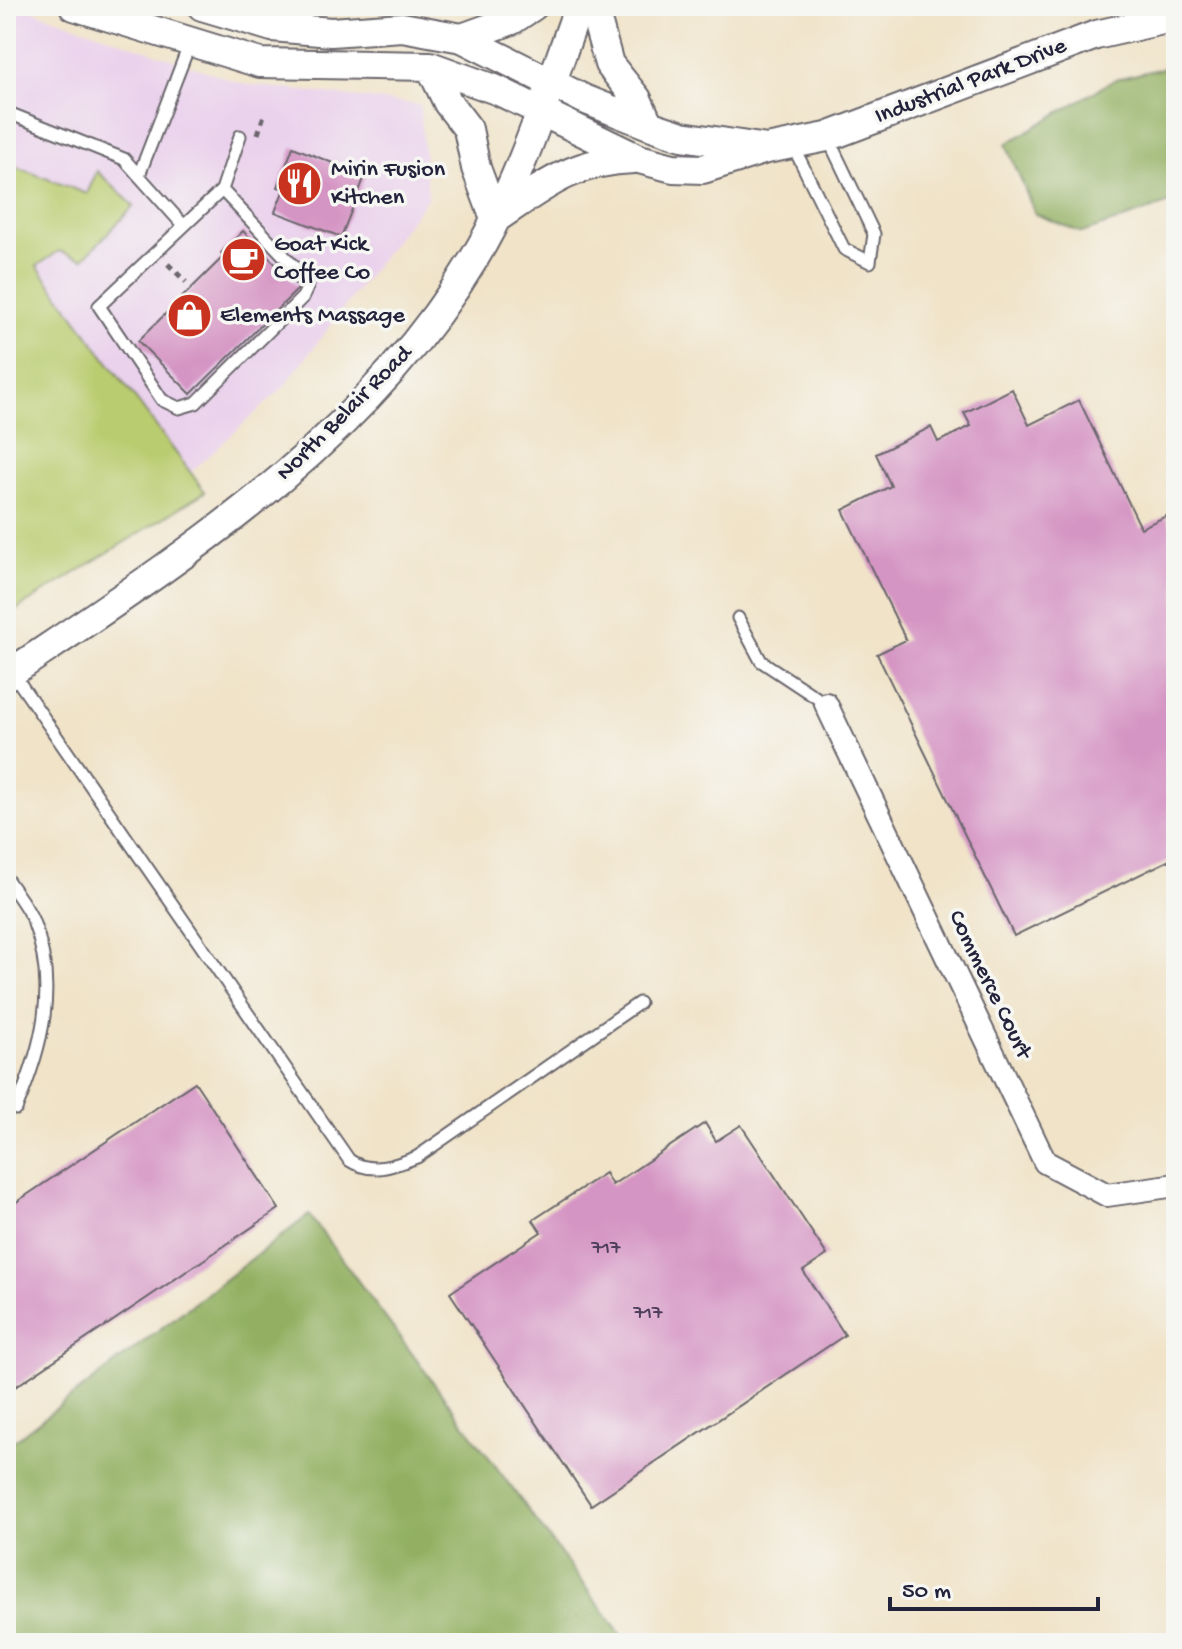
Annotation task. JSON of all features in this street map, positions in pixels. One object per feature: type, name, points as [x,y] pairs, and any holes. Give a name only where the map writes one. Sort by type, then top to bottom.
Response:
[{"type":"street","name":"Industrial Park Drive","points":[[74,6],[260,63],[430,66],[499,91],[639,159],[673,168],[703,169],[827,137],[1096,35],[1176,17]]},
{"type":"street","points":[[191,42],[204,6],[272,27],[331,32],[402,27],[462,38],[512,20],[533,6]]},
{"type":"street","name":"North Belair Road","points":[[9,674],[258,501],[332,434],[438,315],[495,219],[579,6]]},
{"type":"street","points":[[593,6],[609,64],[637,99],[649,125]]},
{"type":"street","name":"Industrial Park Drive","points":[[462,38],[584,99],[649,125],[682,136],[780,147]]},
{"type":"street","points":[[430,66],[448,103],[468,129],[476,168],[495,219],[570,170],[610,160],[639,159]]},
{"type":"street","name":"Commerce Court","points":[[826,704],[1045,1162],[1107,1195],[1176,1185]]},
{"type":"lane","points":[[139,175],[191,42]]},
{"type":"lane","points":[[6,112],[124,159],[184,226]]},
{"type":"lane","points":[[222,190],[301,274],[308,286],[303,297],[196,403],[179,408],[162,400],[99,306],[222,190],[240,136]]},
{"type":"lane","points":[[780,147],[844,249],[870,262],[874,234],[827,137]]},
{"type":"lane","points":[[738,618],[761,661],[826,704]]},
{"type":"lane","points":[[9,674],[349,1160],[361,1168],[381,1169],[417,1157],[639,1003]]},
{"type":"lane","points":[[6,878],[32,920],[43,962],[45,1026],[35,1065],[16,1109]]},
{"type":"path","points":[[257,137],[265,112]]},
{"type":"path","points":[[168,264],[186,282]]},
{"type":"shaded area","points":[[6,6],[20,6],[243,84],[420,105],[428,197],[283,388],[168,493],[6,600]]},
{"type":"green space","points":[[1176,65],[1176,201],[1082,233],[1035,214],[1006,144],[1116,79]]},
{"type":"green space","points":[[6,163],[87,194],[97,171],[134,206],[83,259],[59,251],[37,266],[205,492],[6,616]]},
{"type":"green space","points":[[309,1215],[627,1643],[6,1643],[6,1447]]},
{"type":"building","points":[[293,147],[365,176],[341,237],[275,212],[284,189],[278,187]]},
{"type":"building","points":[[243,231],[299,288],[191,394],[138,341],[224,256],[221,253]]},
{"type":"building","points":[[1012,389],[1029,425],[1079,400],[1141,528],[1166,516],[1176,536],[1176,857],[1014,936],[877,654],[906,640],[843,510],[891,486],[876,454],[931,427],[938,442],[971,426],[964,413]]},
{"type":"building","points":[[195,1082],[279,1209],[6,1393],[6,1209]]},
{"type":"building","points":[[705,1123],[716,1141],[741,1125],[827,1255],[803,1271],[845,1335],[591,1505],[450,1293],[541,1232],[533,1220],[605,1173],[612,1185]]},
{"type":"place","name":"Mirin Fusion Kitchen","points":[[300,184]]},
{"type":"place","name":"Goat Kick Coffee Co","points":[[243,259]]},
{"type":"place","name":"Elements Massage","points":[[189,316]]}]
